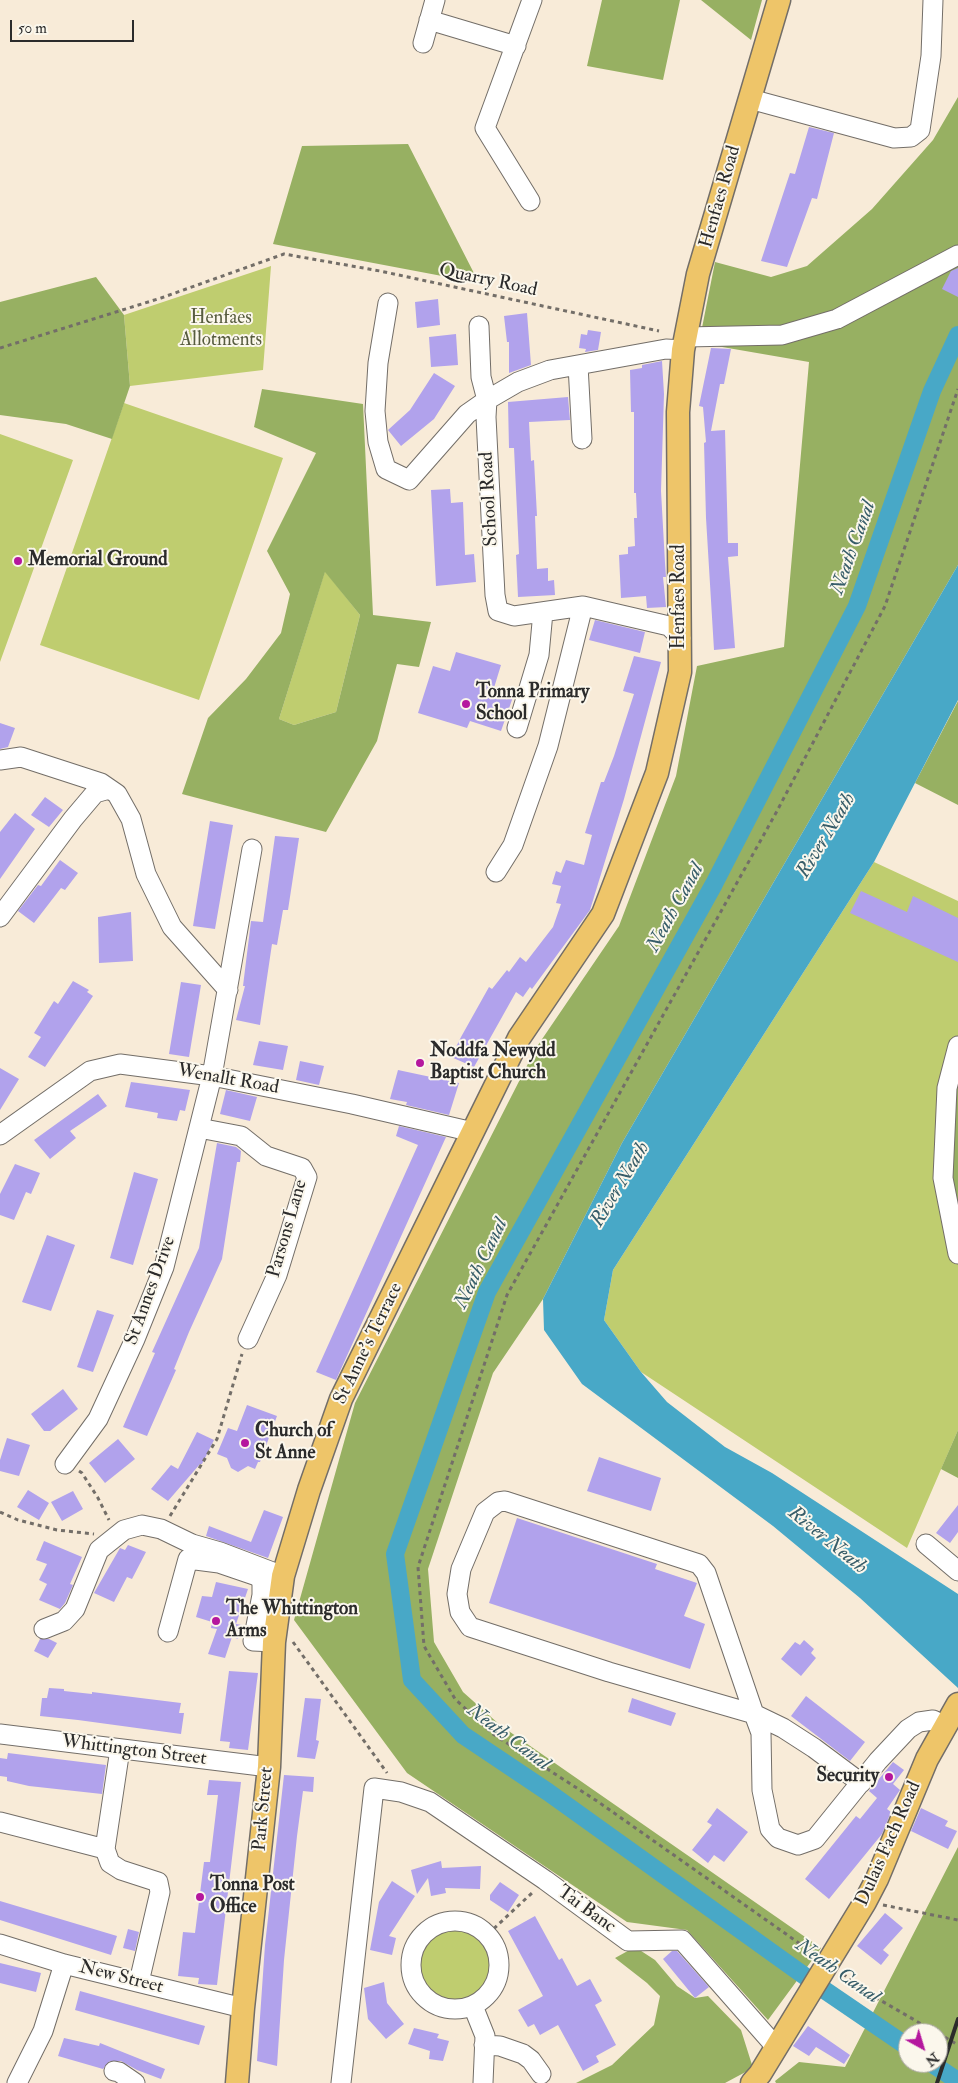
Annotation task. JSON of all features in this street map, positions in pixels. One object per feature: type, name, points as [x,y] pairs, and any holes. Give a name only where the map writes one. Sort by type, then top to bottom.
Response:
[{"type":"main road","name":"Henfaes Road","points":[[473,1132],[519,1038],[604,914],[657,773],[680,672],[678,412],[684,344],[698,274],[778,0]]},
{"type":"main road","name":"St Anne's Terrace","points":[[272,1684],[275,1631],[283,1576],[309,1490],[341,1400],[473,1132]]},
{"type":"main road","name":"Park Street","points":[[237,2083],[268,1767],[272,1684]]},
{"type":"main road","name":"Dulais Fach Road","points":[[752,2083],[760,2074],[865,1902],[877,1879],[927,1759],[957,1705]]},
{"type":"street","points":[[423,43],[435,0]]},
{"type":"street","points":[[530,201],[484,128],[532,0]]},
{"type":"street","points":[[750,99],[894,138],[911,138],[920,130],[922,120],[931,56],[933,0]]},
{"type":"street","points":[[429,20],[516,46]]},
{"type":"street","points":[[388,303],[378,364],[375,410],[378,442],[386,469],[409,480],[467,414],[518,382],[550,370],[684,344],[782,335],[837,319],[958,255]]},
{"type":"street","points":[[478,326],[480,377],[487,400]]},
{"type":"street","points":[[578,365],[582,439]]},
{"type":"street","name":"School Road","points":[[487,400],[495,595],[498,611],[514,616],[583,606],[669,626],[681,638]]},
{"type":"street","points":[[496,872],[506,859],[516,840],[548,746],[583,606]]},
{"type":"street","points":[[517,728],[539,655],[543,612]]},
{"type":"street","points":[[0,760],[21,757],[100,783],[117,794],[130,819],[146,874],[172,928],[228,990]]},
{"type":"street","points":[[0,917],[73,819],[95,793],[109,789]]},
{"type":"street","name":"St Annes Drive","points":[[65,1464],[98,1419],[160,1276],[212,1076],[252,849]]},
{"type":"street","points":[[958,1046],[947,1088],[943,1178],[958,1254]]},
{"type":"street","name":"Wenallt Road","points":[[0,1135],[90,1071],[120,1064],[212,1076],[352,1104],[473,1132]]},
{"type":"street","name":"Parsons Lane","points":[[199,1128],[241,1136],[266,1156],[302,1168],[307,1177],[277,1275],[248,1339]]},
{"type":"street","points":[[860,1783],[814,1748],[783,1728],[754,1714],[609,1672],[470,1627],[460,1612],[457,1594],[461,1569],[484,1512],[498,1502],[505,1501],[699,1564],[706,1573],[754,1714],[761,1733],[762,1790],[770,1829],[778,1838],[798,1845],[815,1839],[860,1783],[908,1729],[919,1722],[933,1720],[944,1726]]},
{"type":"street","points":[[44,1629],[64,1620],[75,1608],[99,1550],[124,1530],[142,1525],[161,1529],[184,1541],[220,1552],[283,1576]]},
{"type":"street","points":[[926,1544],[958,1571]]},
{"type":"street","points":[[168,1632],[188,1559],[219,1563],[257,1576],[262,1581],[262,1595],[254,1641],[275,1631]]},
{"type":"street","name":"Whittington Street","points":[[0,1734],[268,1767]]},
{"type":"street","points":[[120,1749],[105,1849],[110,1863],[121,1870],[158,1882],[160,1892],[139,1982]]},
{"type":"street","name":"Tai Banc","points":[[341,2083],[374,1788],[401,1792],[430,1802],[545,1880],[628,1941],[682,1940],[776,2048]]},
{"type":"street","points":[[0,1822],[105,1849]]},
{"type":"street","points":[[462,1921],[488,1934],[496,1948],[499,1962],[496,1979],[485,1996],[473,2006],[453,2008],[435,2004],[423,1996],[411,1975],[411,1960],[418,1941],[431,1927],[448,1922],[462,1921]]},
{"type":"street","name":"New Street","points":[[0,1944],[64,1964],[243,2008]]},
{"type":"street","points":[[17,2083],[43,2031],[64,1964]]},
{"type":"street","points":[[473,2006],[485,2036],[483,2083]]},
{"type":"street","points":[[484,2045],[500,2046],[523,2054],[531,2060],[541,2074]]},
{"type":"street","points":[[114,2071],[135,2083]]},
{"type":"path","name":"Quarry Road","points":[[0,348],[161,298],[284,254],[380,271],[684,344]]},
{"type":"path","points":[[920,2023],[873,1996],[826,1965],[597,1802],[493,1734],[455,1700],[424,1646],[418,1567],[508,1295],[777,811],[885,606],[958,389]]},
{"type":"path","points":[[161,1529],[217,1439],[235,1374],[248,1339]]},
{"type":"path","points":[[65,1464],[82,1473],[103,1508]]},
{"type":"path","points":[[0,1512],[18,1520],[56,1530],[117,1536]]},
{"type":"path","points":[[275,1631],[401,1792]]},
{"type":"path","points":[[488,1934],[529,1895]]},
{"type":"path","points":[[865,1902],[958,1920]]},
{"type":"green space","points":[[602,0],[680,0],[663,80],[587,66]]},
{"type":"green space","points":[[701,0],[762,0],[751,40]]},
{"type":"green space","points":[[958,97],[958,565],[622,1143],[543,1299],[493,1373],[428,1569],[434,1642],[463,1692],[500,1725],[821,1948],[768,2020],[687,1930],[627,1922],[407,1773],[294,1620],[355,1403],[536,1048],[619,926],[676,776],[697,666],[784,647],[809,362],[699,343],[715,262],[771,277],[807,266],[872,209],[933,140]]},
{"type":"green space","points":[[408,144],[479,283],[273,244],[302,146]]},
{"type":"green space","name":"Henfaes Allotments","points":[[271,266],[263,370],[130,386],[124,315]]},
{"type":"green space","points":[[96,277],[124,315],[130,386],[112,439],[66,424],[0,415],[0,302]]},
{"type":"green space","points":[[262,389],[363,404],[373,615],[431,622],[419,667],[397,664],[377,741],[326,832],[182,794],[208,718],[246,679],[281,633],[290,594],[267,551],[316,453],[254,427]],"holes":[[[325,572],[360,615],[336,712],[294,725],[279,719]]]},
{"type":"green space","points":[[124,403],[283,458],[199,700],[40,645]]},
{"type":"green space","name":"Memorial Ground","points":[[0,434],[73,460],[0,662]]},
{"type":"green space","points":[[325,571],[360,615],[336,712],[294,725],[279,719]]},
{"type":"green space","points":[[958,701],[958,805],[915,783]]},
{"type":"green space","points":[[874,862],[958,901],[958,1430],[907,1548],[641,1372],[604,1320],[613,1270]]},
{"type":"green space","points":[[958,1046],[958,1254],[943,1178]]},
{"type":"green space","points":[[958,1430],[958,1478],[941,1469]]},
{"type":"green space","points":[[958,1847],[958,2083],[776,2083],[775,2081],[799,2062],[845,2067]]},
{"type":"green space","points":[[454,1928],[468,1931],[480,1939],[488,1951],[491,1965],[488,1979],[480,1991],[468,1999],[454,2002],[440,1999],[428,1991],[420,1979],[417,1965],[420,1951],[428,1939],[440,1931]]},
{"type":"green space","points":[[635,1947],[655,1960],[677,1986],[695,1998],[708,1996],[741,2030],[753,2068],[725,2083],[576,2083],[612,2065],[654,2025],[660,1996],[647,1983],[615,1958]]},
{"type":"water","name":"River Neath","points":[[958,565],[958,700],[874,862],[613,1270],[604,1320],[641,1372],[667,1402],[725,1447],[772,1473],[958,1594],[958,1688],[860,1598],[773,1526],[582,1384],[544,1330],[543,1299],[622,1143]]},
{"type":"building","points":[[809,127],[834,133],[817,199],[812,198],[787,267],[761,261],[790,173],[795,174]]},
{"type":"building","points":[[958,268],[958,297],[942,289],[951,271]]},
{"type":"building","points":[[438,299],[440,325],[417,328],[415,302]]},
{"type":"building","points":[[527,313],[531,365],[509,373],[509,342],[507,342],[504,316]]},
{"type":"building","points":[[588,330],[601,332],[598,350],[585,352],[586,349],[579,348],[581,334],[587,335]]},
{"type":"building","points":[[456,334],[458,365],[431,367],[429,337]]},
{"type":"building","points":[[711,348],[731,349],[724,384],[720,384],[711,431],[725,430],[728,543],[738,543],[738,556],[728,557],[735,648],[714,650],[706,518],[704,443],[706,442],[703,407],[699,406]]},
{"type":"building","points":[[662,361],[664,394],[661,491],[666,577],[663,577],[666,607],[647,608],[646,596],[621,598],[619,555],[628,554],[628,547],[635,546],[634,518],[637,518],[636,493],[634,493],[634,412],[631,412],[630,370],[642,368],[642,365]]},
{"type":"building","points":[[434,373],[455,386],[434,419],[401,446],[388,430],[410,410]]},
{"type":"building","points":[[568,397],[570,420],[529,422],[531,461],[534,460],[537,569],[548,568],[548,581],[554,580],[555,595],[518,597],[516,555],[519,554],[514,448],[509,448],[508,402]]},
{"type":"building","points":[[450,489],[451,503],[463,502],[465,555],[474,554],[476,582],[436,586],[431,490]]},
{"type":"building","points":[[595,620],[645,632],[640,653],[589,640]]},
{"type":"building","points":[[456,652],[501,665],[493,691],[513,697],[501,731],[470,721],[467,728],[418,713],[433,666],[450,671]]},
{"type":"building","points":[[634,656],[661,662],[624,799],[590,910],[532,989],[530,987],[523,997],[516,992],[474,1067],[451,1057],[461,1037],[489,987],[492,989],[507,970],[509,972],[520,957],[526,962],[553,927],[561,904],[556,903],[561,886],[552,884],[556,871],[561,873],[566,860],[584,865],[592,835],[585,833],[601,782],[604,782],[614,756],[634,694],[623,691]]},
{"type":"building","points":[[0,723],[15,728],[8,747],[0,749]]},
{"type":"building","points":[[45,797],[63,810],[49,827],[31,815]]},
{"type":"building","points":[[15,813],[35,829],[0,879],[0,832]]},
{"type":"building","points":[[210,821],[233,825],[215,929],[193,926]]},
{"type":"building","points":[[275,836],[299,838],[288,910],[283,910],[277,945],[272,944],[260,1025],[236,1020],[245,986],[243,986],[251,921],[263,922]]},
{"type":"building","points":[[60,860],[78,873],[65,890],[61,888],[34,923],[18,911],[38,885],[41,886]]},
{"type":"building","points":[[861,891],[907,912],[913,896],[958,918],[958,962],[850,913]]},
{"type":"building","points":[[131,912],[133,961],[99,963],[98,917]]},
{"type":"building","points":[[73,981],[89,990],[87,992],[93,996],[45,1067],[28,1057],[41,1037],[34,1033],[54,1001],[58,1004]]},
{"type":"building","points":[[181,982],[201,985],[189,1057],[169,1054]]},
{"type":"building","points":[[259,1041],[288,1046],[283,1070],[253,1065]]},
{"type":"building","points":[[300,1061],[324,1066],[319,1085],[296,1080]]},
{"type":"building","points":[[0,1068],[19,1079],[0,1110]]},
{"type":"building","points":[[398,1070],[459,1083],[449,1115],[406,1105],[407,1102],[390,1099]]},
{"type":"building","points":[[131,1082],[190,1090],[185,1111],[180,1110],[177,1121],[157,1118],[158,1113],[125,1107]]},
{"type":"building","points":[[226,1090],[257,1097],[250,1121],[220,1114]]},
{"type":"building","points":[[98,1094],[107,1106],[70,1131],[76,1138],[50,1159],[34,1140]]},
{"type":"building","points":[[399,1126],[446,1137],[336,1380],[316,1372],[418,1145],[396,1136]]},
{"type":"building","points":[[217,1143],[236,1147],[241,1151],[240,1162],[237,1162],[222,1259],[189,1332],[174,1369],[176,1370],[147,1436],[123,1427],[155,1353],[152,1352],[199,1248]]},
{"type":"building","points":[[15,1164],[40,1173],[31,1194],[26,1192],[14,1220],[0,1215],[0,1194]]},
{"type":"building","points":[[134,1172],[158,1179],[133,1265],[110,1258]]},
{"type":"building","points":[[47,1235],[75,1245],[51,1311],[22,1302]]},
{"type":"building","points":[[97,1310],[114,1315],[93,1372],[77,1367]]},
{"type":"building","points":[[63,1389],[78,1409],[50,1431],[44,1431],[31,1414]]},
{"type":"building","name":"Church of St Anne","points":[[247,1405],[277,1416],[260,1462],[258,1462],[255,1469],[248,1466],[238,1472],[231,1468],[227,1458],[217,1454],[228,1428],[237,1431]]},
{"type":"building","points":[[197,1432],[214,1440],[202,1464],[168,1501],[151,1489],[171,1465],[178,1469]]},
{"type":"building","points":[[7,1438],[30,1445],[19,1476],[0,1471],[0,1460]]},
{"type":"building","points":[[118,1439],[135,1459],[105,1483],[89,1463]]},
{"type":"building","points":[[599,1457],[661,1478],[651,1511],[587,1491]]},
{"type":"building","points":[[28,1490],[49,1503],[39,1520],[17,1507]]},
{"type":"building","points":[[73,1491],[83,1509],[62,1521],[51,1502]]},
{"type":"building","points":[[958,1505],[958,1532],[950,1543],[936,1533]]},
{"type":"building","points":[[264,1510],[283,1517],[268,1558],[206,1536],[209,1526],[251,1542]]},
{"type":"building","points":[[517,1518],[657,1564],[655,1569],[697,1583],[684,1616],[705,1624],[690,1669],[489,1603]]},
{"type":"building","points":[[44,1541],[82,1557],[70,1584],[73,1585],[65,1603],[60,1609],[39,1600],[47,1584],[39,1580],[47,1564],[36,1560]]},
{"type":"building","points":[[128,1545],[146,1552],[132,1579],[127,1577],[114,1602],[94,1593],[120,1548],[125,1550]]},
{"type":"building","points":[[216,1582],[248,1589],[236,1624],[242,1625],[238,1639],[232,1637],[225,1658],[208,1654],[217,1629],[211,1628],[212,1622],[196,1617],[202,1596],[212,1597]]},
{"type":"building","points":[[40,1639],[49,1639],[57,1643],[48,1658],[34,1651]]},
{"type":"building","points":[[804,1640],[814,1649],[811,1653],[816,1658],[801,1676],[781,1659],[795,1642],[800,1645]]},
{"type":"building","points":[[229,1671],[258,1673],[248,1750],[229,1748],[230,1742],[220,1741]]},
{"type":"building","points":[[49,1688],[181,1703],[179,1713],[184,1713],[181,1734],[40,1716],[42,1698],[47,1698]]},
{"type":"building","points":[[806,1696],[865,1742],[850,1761],[791,1716]]},
{"type":"building","points":[[305,1698],[321,1699],[316,1740],[319,1741],[315,1759],[297,1757]]},
{"type":"building","points":[[632,1698],[676,1713],[671,1726],[628,1712]]},
{"type":"building","points":[[8,1753],[106,1765],[102,1794],[29,1786],[7,1781],[7,1777],[0,1776],[0,1758],[7,1759]]},
{"type":"building","points":[[893,1762],[904,1770],[893,1784],[900,1790],[887,1809],[891,1812],[882,1834],[829,1899],[805,1879],[856,1816],[860,1819],[877,1798],[869,1791]]},
{"type":"building","points":[[284,1775],[314,1777],[313,1792],[303,1791],[297,1836],[284,1960],[277,2066],[257,2061],[265,1945]]},
{"type":"building","points":[[209,1780],[241,1782],[217,1985],[198,1984],[199,1978],[178,1976],[183,1932],[195,1933],[204,1862],[210,1862],[218,1795],[207,1795]]},
{"type":"building","points":[[717,1808],[748,1832],[724,1862],[714,1855],[708,1863],[692,1850],[712,1825],[707,1822]]},
{"type":"building","points":[[921,1808],[948,1821],[945,1826],[957,1831],[948,1849],[911,1831]]},
{"type":"building","points":[[441,1861],[442,1868],[481,1866],[480,1889],[445,1888],[446,1893],[431,1896],[428,1878],[417,1894],[411,1870]]},
{"type":"building","points":[[392,1881],[415,1896],[389,1936],[396,1938],[392,1955],[370,1950],[379,1902]]},
{"type":"building","points":[[500,1882],[519,1895],[508,1912],[490,1900],[490,1895]]},
{"type":"building","points":[[0,1901],[117,1936],[111,1955],[0,1920]]},
{"type":"building","points":[[885,1913],[903,1928],[883,1950],[889,1955],[881,1965],[857,1946]]},
{"type":"building","points":[[535,1916],[559,1960],[562,1958],[577,1986],[590,1979],[602,2001],[595,2005],[616,2045],[596,2056],[599,2062],[583,2071],[558,2025],[540,2035],[534,2024],[528,2027],[518,2010],[543,1996],[508,1931]]},
{"type":"building","points":[[128,1929],[139,1932],[135,1951],[123,1948]]},
{"type":"building","points":[[672,1951],[677,1951],[709,1987],[695,1998],[663,1959]]},
{"type":"building","points":[[0,1963],[41,1973],[36,1992],[0,1983]]},
{"type":"building","points":[[384,1982],[387,2003],[404,2024],[386,2039],[368,2019],[364,1988]]},
{"type":"building","points":[[80,1991],[205,2026],[199,2045],[75,2010]]},
{"type":"building","points":[[808,2026],[850,2055],[844,2064],[816,2047],[809,2056],[793,2046]]},
{"type":"building","points":[[414,2028],[439,2034],[437,2038],[449,2041],[443,2061],[429,2059],[430,2051],[408,2044]]},
{"type":"building","points":[[64,2038],[99,2046],[100,2043],[165,2069],[161,2079],[137,2070],[121,2061],[110,2061],[103,2069],[58,2056]]},
{"type":"waterway","name":"Neath Canal","points":[[898,2040],[820,1987],[548,1792],[463,1735],[412,1680],[395,1554],[487,1292],[714,884],[857,606],[932,391],[958,335]]},
{"type":"waterway","name":"Neath Canal","points":[[946,2073],[958,2081]]},
{"type":"railway","points":[[937,2083],[958,2019]]},
{"type":"place","name":"Memorial Ground","points":[[18,561]]},
{"type":"place","name":"Tonna Primary School","points":[[466,704]]},
{"type":"place","name":"Noddfa Newydd Baptist Church","points":[[420,1063]]},
{"type":"place","name":"Church of St Anne","points":[[245,1443]]},
{"type":"place","name":"The Whittington Arms","points":[[216,1621]]},
{"type":"place","name":"Security","points":[[889,1777]]},
{"type":"place","name":"Tonna Post Office","points":[[200,1897]]}]
